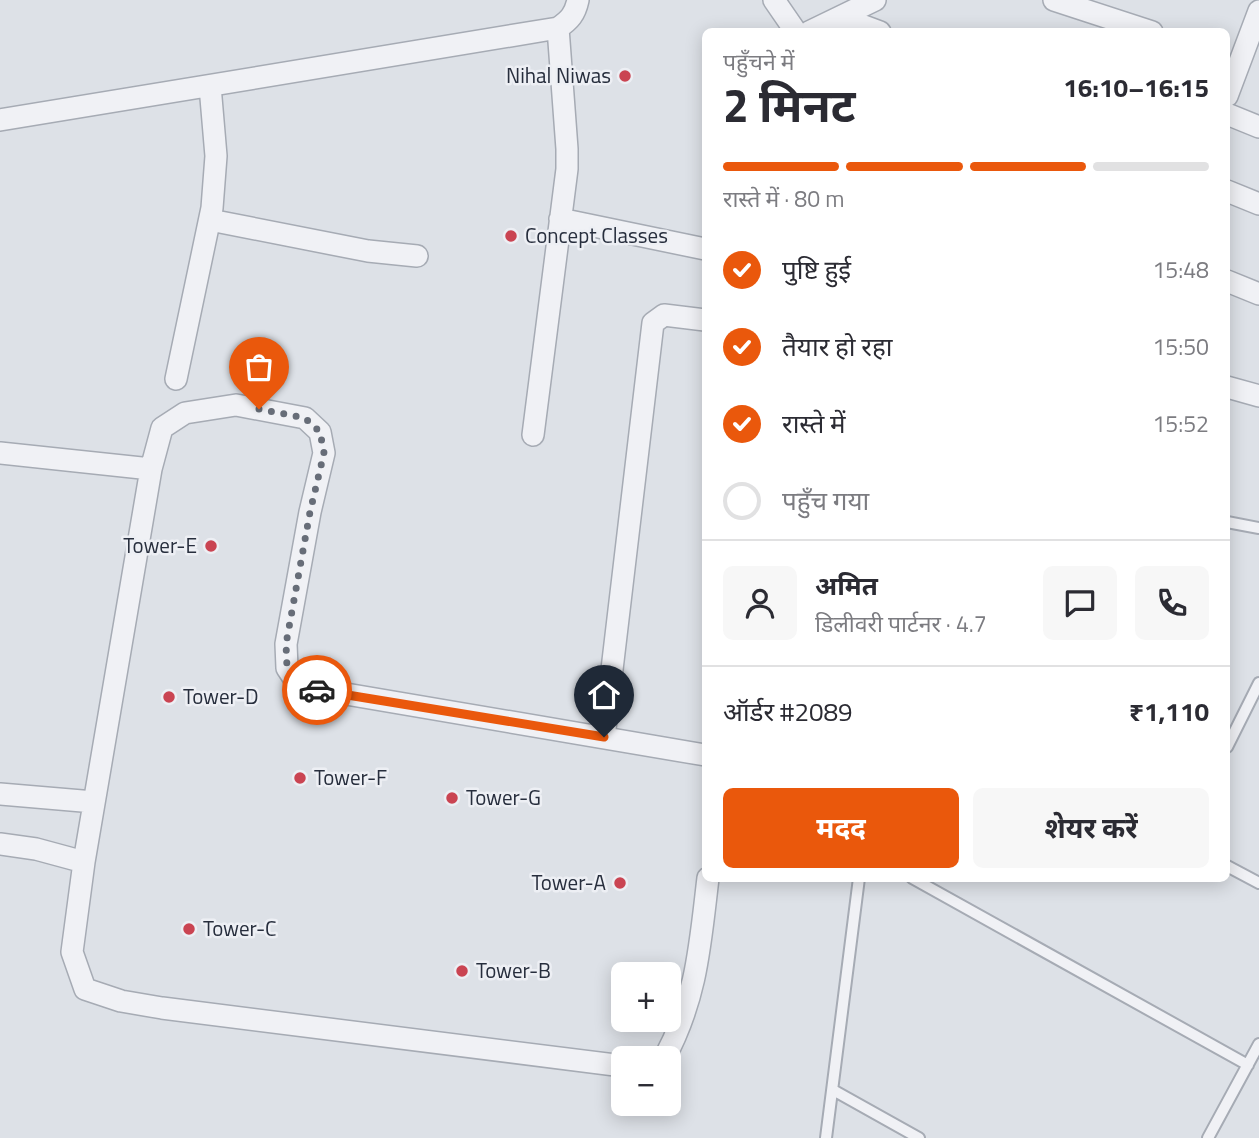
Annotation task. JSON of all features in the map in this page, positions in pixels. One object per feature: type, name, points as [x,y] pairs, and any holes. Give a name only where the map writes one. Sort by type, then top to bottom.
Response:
[{"type":"street","points":[[0,120],[558,28],[575,12],[578,0]]},
{"type":"street","points":[[774,0],[793,28]]},
{"type":"street","points":[[817,28],[875,0]]},
{"type":"street","points":[[1054,0],[1139,28]]},
{"type":"street","points":[[1230,80],[1234,58],[1254,40],[1259,10]]},
{"type":"street","points":[[840,17],[869,28]]},
{"type":"street","points":[[533,435],[568,149],[558,28]]},
{"type":"street","points":[[176,379],[210,220],[216,156],[210,86]]},
{"type":"street","points":[[1230,115],[1259,127]]},
{"type":"street","points":[[1230,192],[1259,204]]},
{"type":"street","points":[[560,219],[702,248]]},
{"type":"street","points":[[210,220],[368,251],[417,257]]},
{"type":"street","points":[[1230,282],[1257,288]]},
{"type":"street","points":[[604,737],[653,323],[664,315],[702,320]]},
{"type":"street","points":[[1230,388],[1259,396]]},
{"type":"street","points":[[611,1064],[162,1008],[121,1001],[85,989],[72,951],[84,862],[151,469],[162,428],[185,413],[236,405],[305,418],[320,432],[324,453],[310,512],[286,644],[287,668],[299,686],[702,754]]},
{"type":"street","points":[[0,453],[151,469]]},
{"type":"street","points":[[0,794],[94,802]]},
{"type":"street","points":[[0,844],[36,849],[84,862]]},
{"type":"street","points":[[671,1046],[679,1032],[697,971],[708,882]]},
{"type":"lane","points":[[1230,523],[1259,528]]},
{"type":"lane","points":[[1230,741],[1259,683]]},
{"type":"lane","points":[[1230,868],[1259,883]]},
{"type":"lane","points":[[825,1138],[859,882]]},
{"type":"lane","points":[[919,882],[1248,1065]]},
{"type":"lane","points":[[1208,1138],[1259,1044]]},
{"type":"lane","points":[[833,1090],[919,1138]]},
{"type":"way so far","points":[[259,409],[305,418],[320,432],[324,453],[310,512],[286,644],[287,668],[299,686],[317,690]]},
{"type":"place","name":"Nihal Niwas","points":[[625,76]]},
{"type":"place","name":"Concept Classes","points":[[511,236]]},
{"type":"place","name":"Tower-E","points":[[211,546]]},
{"type":"place","name":"Tower-D","points":[[169,697]]},
{"type":"place","name":"Tower-F","points":[[300,778]]},
{"type":"place","name":"Tower-G","points":[[452,798]]},
{"type":"place","name":"Tower-A","points":[[620,883]]},
{"type":"place","name":"Tower-C","points":[[189,929]]},
{"type":"place","name":"Tower-B","points":[[462,971]]},
{"type":"route","points":[[317,690],[604,737]]}]
